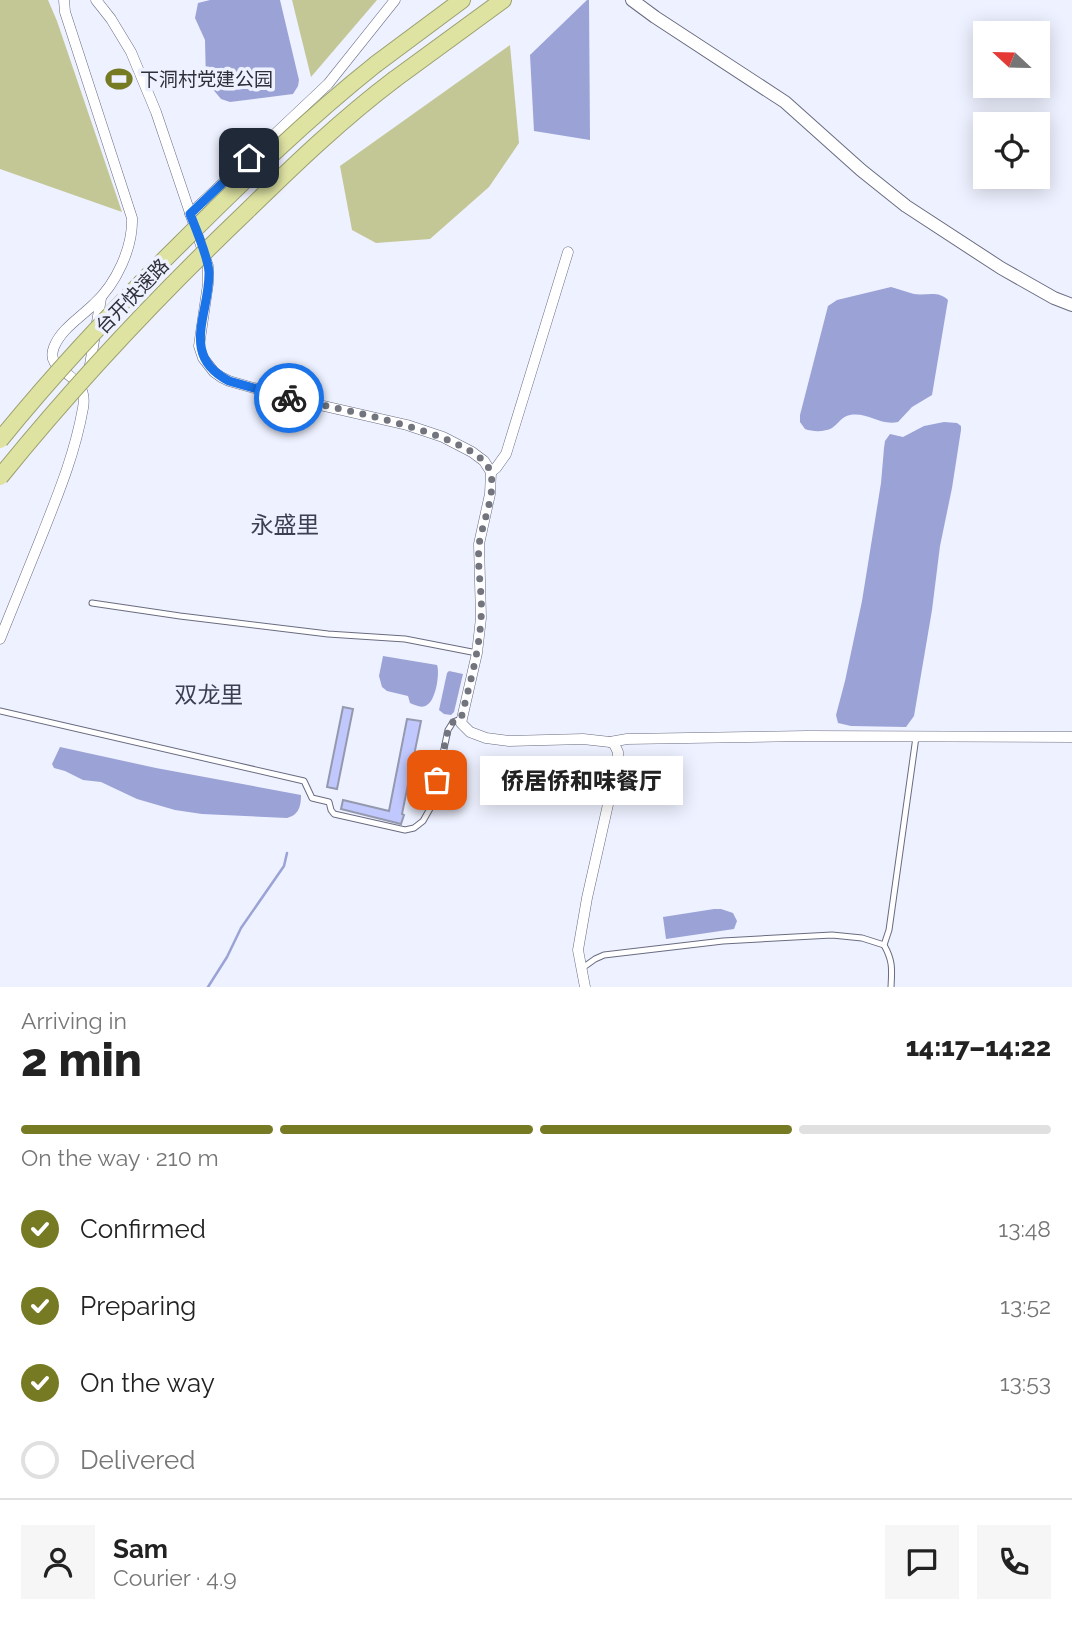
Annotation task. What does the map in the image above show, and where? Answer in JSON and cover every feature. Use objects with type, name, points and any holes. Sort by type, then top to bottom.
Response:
[{"type":"highway","name":"台开快速路","points":[[0,440],[89,337],[255,170],[376,64],[462,0]]},
{"type":"highway","name":"台开快速路","points":[[0,477],[73,389],[173,283],[318,144],[365,102],[503,0]]},
{"type":"street","points":[[64,0],[65,12],[132,218],[127,251],[117,274],[101,298],[63,333],[51,358],[78,382],[84,403]]},
{"type":"street","points":[[96,0],[131,52],[156,112],[209,271],[199,346],[203,358],[214,372],[229,381],[289,398],[407,425],[443,437],[472,452],[484,461],[491,472],[490,494],[480,544],[481,618],[477,653],[461,719],[466,730],[486,738],[509,741],[583,739],[610,742],[627,739],[807,736],[1072,737]]},
{"type":"street","points":[[190,214],[328,84],[395,0]]},
{"type":"street","points":[[632,0],[785,102],[906,206],[1001,268],[1072,305]]},
{"type":"street","points":[[491,472],[506,454],[568,252]]},
{"type":"street","points":[[0,639],[68,468],[78,436],[101,298]]},
{"type":"street","points":[[585,987],[578,950],[618,760],[618,752],[610,742]]},
{"type":"lane","points":[[92,603],[328,634],[405,639],[477,653]]},
{"type":"lane","points":[[0,711],[304,781],[312,797],[329,802],[334,814],[405,830],[419,825],[428,813],[448,730],[453,722],[461,719]]},
{"type":"lane","points":[[884,945],[889,930],[916,737]]},
{"type":"lane","points":[[581,969],[604,955],[723,941],[832,934],[862,938],[884,945],[893,967],[891,987]]},
{"type":"green space","points":[[0,0],[48,0],[122,212],[0,169]]},
{"type":"green space","points":[[292,0],[377,0],[311,77]]},
{"type":"green space","points":[[510,45],[519,143],[489,187],[430,239],[376,243],[352,230],[340,166]]},
{"type":"water","points":[[210,0],[280,0],[299,80],[293,94],[230,102],[221,99],[206,81],[205,40],[195,18],[198,3]]},
{"type":"water","points":[[587,0],[590,140],[534,131],[530,55]]},
{"type":"water","points":[[891,287],[914,294],[940,295],[948,300],[932,395],[912,407],[898,422],[850,415],[829,429],[805,429],[800,422],[800,415],[828,306],[837,300]]},
{"type":"water","points":[[944,422],[957,423],[961,430],[914,716],[906,727],[851,726],[838,723],[836,715],[862,601],[885,441],[890,434],[903,437],[924,426]]},
{"type":"water","points":[[383,656],[437,665],[436,686],[430,702],[425,706],[416,706],[410,703],[408,696],[387,691],[382,687],[379,676]]},
{"type":"water","points":[[449,671],[463,674],[451,715],[439,710]]},
{"type":"water","points":[[60,747],[301,795],[300,806],[294,815],[287,818],[175,810],[137,799],[101,782],[83,780],[54,768],[52,764]]},
{"type":"water","points":[[714,909],[733,913],[737,921],[734,929],[666,939],[663,917]]},
{"type":"building","points":[[343,707],[353,709],[337,789],[327,787]]},
{"type":"building","points":[[407,719],[421,721],[401,824],[341,809],[343,800],[389,811]]},
{"type":"waterway","points":[[208,987],[241,928],[284,866],[287,853]]},
{"type":"way so far","points":[[289,398],[407,425],[443,437],[472,452],[484,461],[491,472],[490,494],[480,544],[481,618],[477,653],[461,719],[455,720],[448,730],[437,780]]},
{"type":"place","name":"下洞村党建公园","points":[[119,79]]},
{"type":"place","name":"侨居侨和味餐厅","points":[[437,780]]},
{"type":"district","name":"永盛里","points":[[285,525]]},
{"type":"district","name":"双龙里","points":[[209,695]]},
{"type":"route","points":[[249,158],[190,214],[209,271],[199,346],[203,358],[221,377],[289,398]]}]
